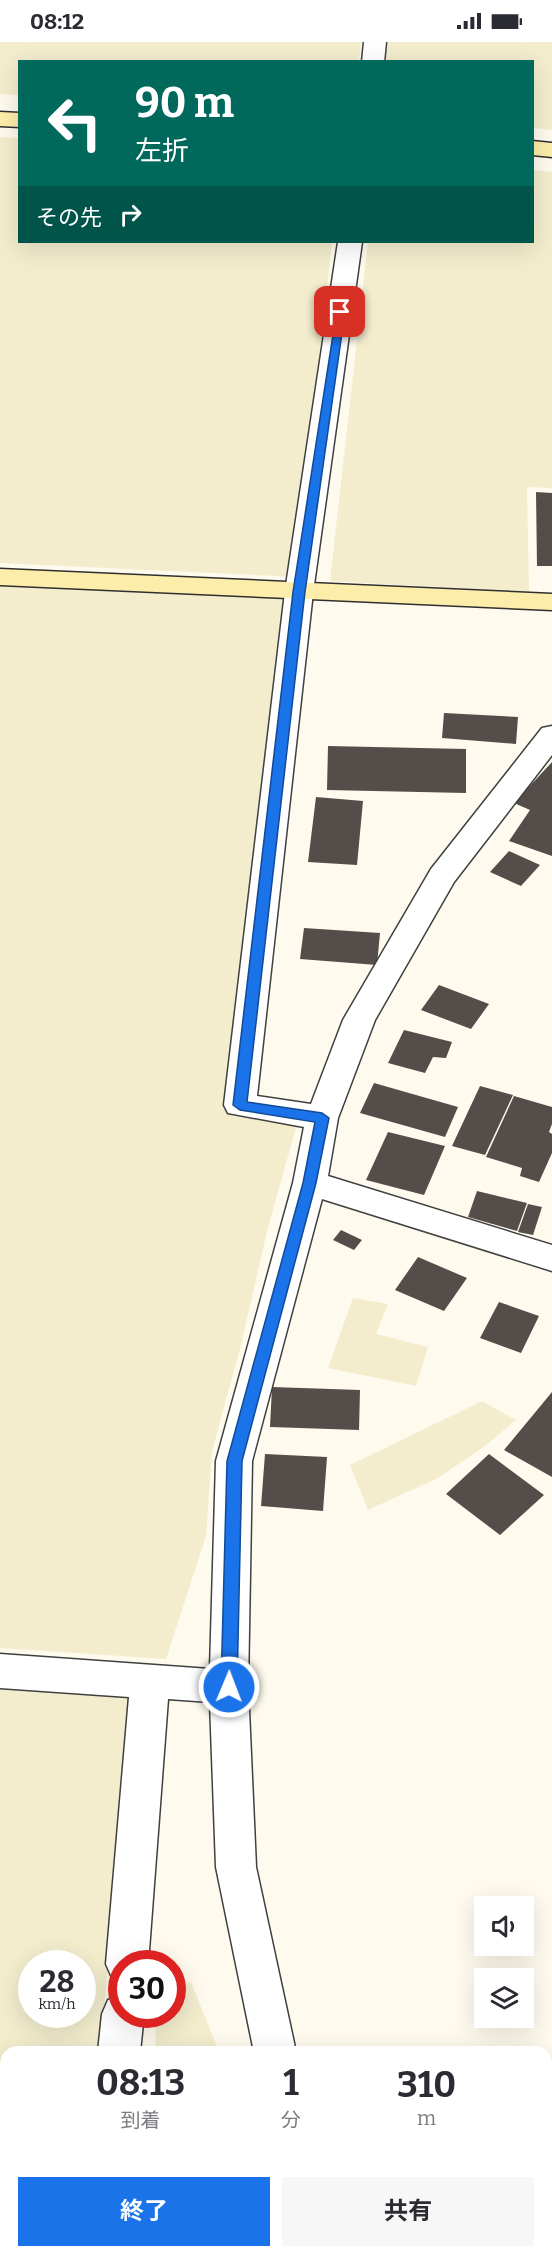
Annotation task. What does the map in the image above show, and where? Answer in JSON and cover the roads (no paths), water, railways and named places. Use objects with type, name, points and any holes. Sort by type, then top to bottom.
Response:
[{"type":"street","points":[[373,60],[375,42]]},
{"type":"street","points":[[0,119],[18,120]]},
{"type":"street","points":[[534,148],[552,150]]},
{"type":"street","points":[[322,1118],[240,1105],[299,592],[350,243]]},
{"type":"street","points":[[0,577],[552,602]]},
{"type":"street","points":[[274,2046],[236,1867],[229,1687],[234,1461],[310,1183],[322,1118],[359,1020],[442,876],[552,735]]},
{"type":"street","points":[[310,1183],[552,1257]]},
{"type":"street","points":[[0,1671],[229,1687]]},
{"type":"street","points":[[128,1950],[150,1682]]},
{"type":"street","points":[[120,2046],[122,2028]]}]
